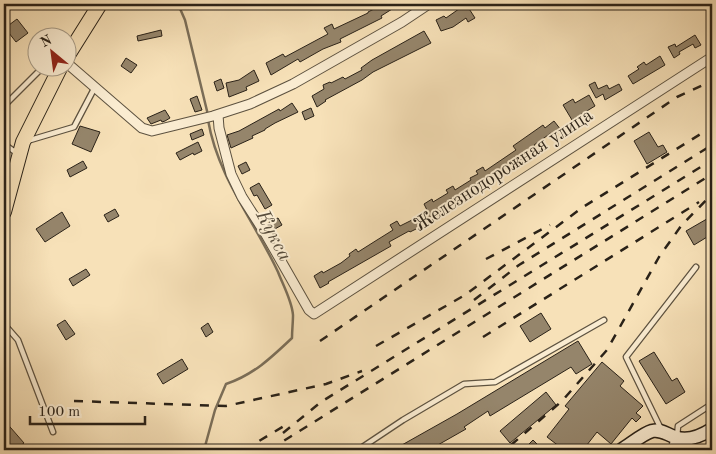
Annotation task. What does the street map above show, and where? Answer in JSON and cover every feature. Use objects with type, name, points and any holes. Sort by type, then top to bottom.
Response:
[{"type":"main road","points":[[78,39],[100,4]]},
{"type":"main road","points":[[4,212],[21,148],[55,78]]},
{"type":"street","points":[[78,73],[142,128],[152,131],[212,117],[250,104],[293,84],[402,22],[429,4]]},
{"type":"street","name":"Железнодорожная улица","points":[[212,117],[219,128],[230,174],[309,310],[314,314],[712,56]]},
{"type":"street","points":[[621,450],[650,432],[661,431],[674,444],[701,436],[712,429]]},
{"type":"lane","points":[[4,106],[32,78]]},
{"type":"lane","points":[[4,144],[21,148],[74,127],[95,87]]},
{"type":"lane","points":[[661,431],[626,357],[696,267]]},
{"type":"lane","points":[[358,450],[403,420],[464,384],[495,382],[604,320]]},
{"type":"lane","points":[[4,324],[18,340],[53,432]]},
{"type":"lane","points":[[674,444],[678,426],[712,404]]},
{"type":"building","points":[[384,4],[400,4],[381,16],[382,18],[340,39],[341,42],[323,49],[300,62],[298,59],[271,75],[266,63],[283,54],[285,57],[328,34],[324,28],[332,24],[334,29]]},
{"type":"building","points":[[466,4],[475,18],[468,22],[466,18],[453,27],[441,31],[436,20],[444,16],[446,18]]},
{"type":"building","points":[[17,19],[28,33],[16,42],[5,28]]},
{"type":"building","points":[[161,30],[162,36],[138,41],[137,36]]},
{"type":"building","points":[[424,31],[431,43],[373,72],[325,100],[317,107],[312,96],[324,89],[323,85],[343,77],[345,79],[362,70],[361,68],[372,60]]},
{"type":"building","points":[[695,35],[701,45],[695,48],[693,44],[679,52],[680,54],[674,58],[668,47],[675,44],[676,47]]},
{"type":"building","points":[[660,56],[665,65],[633,84],[628,76],[639,69],[637,67],[644,62],[646,65]]},
{"type":"building","points":[[126,58],[137,65],[131,73],[121,66]]},
{"type":"building","points":[[254,70],[259,81],[246,87],[247,90],[229,97],[226,83],[239,80]]},
{"type":"building","points":[[221,79],[224,88],[217,91],[214,82]]},
{"type":"building","points":[[595,82],[598,89],[607,85],[609,89],[619,84],[622,90],[605,100],[603,94],[596,98],[589,85]]},
{"type":"building","points":[[589,95],[595,106],[572,120],[563,105],[573,99],[575,103]]},
{"type":"building","points":[[197,96],[202,110],[195,112],[190,99]]},
{"type":"building","points":[[292,103],[298,112],[252,136],[253,138],[231,148],[227,135],[239,131],[279,109],[280,111]]},
{"type":"building","points":[[311,108],[314,116],[305,120],[302,112]]},
{"type":"building","points":[[165,110],[170,118],[151,124],[147,118]]},
{"type":"building","points":[[554,121],[561,130],[554,136],[551,133],[534,145],[536,148],[531,151],[532,153],[470,190],[471,192],[463,197],[461,194],[448,200],[452,206],[426,219],[428,223],[389,242],[391,246],[320,288],[314,276],[341,263],[356,249],[358,252],[393,230],[390,225],[397,221],[400,226],[428,212],[424,204],[432,199],[433,202],[448,193],[446,190],[453,186],[455,190],[471,180],[470,178],[478,174],[476,171],[483,167],[485,171],[516,150],[513,146],[543,125],[545,128]]},
{"type":"building","points":[[80,126],[100,132],[91,152],[72,144]]},
{"type":"building","points":[[202,129],[204,135],[192,140],[190,134]]},
{"type":"building","points":[[649,132],[658,147],[663,145],[667,152],[647,164],[634,141]]},
{"type":"building","points":[[198,142],[202,151],[194,155],[193,153],[180,160],[176,153]]},
{"type":"building","points":[[83,161],[87,168],[70,177],[67,170]]},
{"type":"building","points":[[246,162],[250,170],[242,174],[238,166]]},
{"type":"building","points":[[259,183],[272,205],[265,209],[257,195],[254,196],[250,188]]},
{"type":"building","points":[[115,209],[119,216],[108,222],[104,215]]},
{"type":"building","points":[[62,212],[70,226],[45,242],[36,229]]},
{"type":"building","points":[[712,216],[712,234],[694,245],[686,231]]},
{"type":"building","points":[[278,218],[282,225],[273,230],[269,222]]},
{"type":"building","points":[[86,269],[90,275],[73,286],[69,279]]},
{"type":"building","points":[[541,313],[551,329],[530,342],[520,326]]},
{"type":"building","points":[[65,320],[75,334],[66,340],[57,325]]},
{"type":"building","points":[[208,323],[213,332],[206,337],[201,328]]},
{"type":"building","points":[[578,341],[592,364],[576,374],[571,367],[490,416],[488,411],[464,427],[466,429],[429,450],[393,450],[457,414]]},
{"type":"building","points":[[654,352],[672,381],[677,378],[685,392],[666,404],[639,361]]},
{"type":"building","points":[[182,359],[188,369],[163,384],[157,374]]},
{"type":"building","points":[[602,362],[624,381],[620,386],[643,406],[636,413],[641,417],[636,422],[632,418],[611,444],[597,432],[583,450],[564,450],[547,437],[569,409],[565,406]]},
{"type":"building","points":[[546,392],[556,405],[510,443],[500,431]]},
{"type":"building","points":[[4,420],[24,443],[15,450],[10,450],[4,443]]},
{"type":"building","points":[[533,440],[543,450],[523,450]]},
{"type":"waterway","name":"Кукса","points":[[178,4],[185,20],[208,115]]},
{"type":"waterway","name":"Кукса","points":[[204,450],[215,410],[226,384],[253,371],[292,338],[293,315],[289,299],[269,253],[228,180],[213,141],[208,120]]},
{"type":"railway","points":[[320,341],[677,97],[712,81]]},
{"type":"railway","points":[[376,346],[465,295],[583,207],[712,127]]},
{"type":"railway","points":[[474,300],[519,265],[712,145]]},
{"type":"railway","points":[[283,433],[321,402],[712,160]]},
{"type":"railway","points":[[269,450],[712,174]]},
{"type":"railway","points":[[511,445],[562,401],[607,350],[659,257],[681,226],[712,194]]},
{"type":"railway","points":[[483,337],[699,202]]},
{"type":"railway","points":[[486,259],[550,225]]},
{"type":"railway","points":[[74,401],[226,406],[326,384],[362,371]]},
{"type":"railway","points":[[244,450],[289,423]]}]
